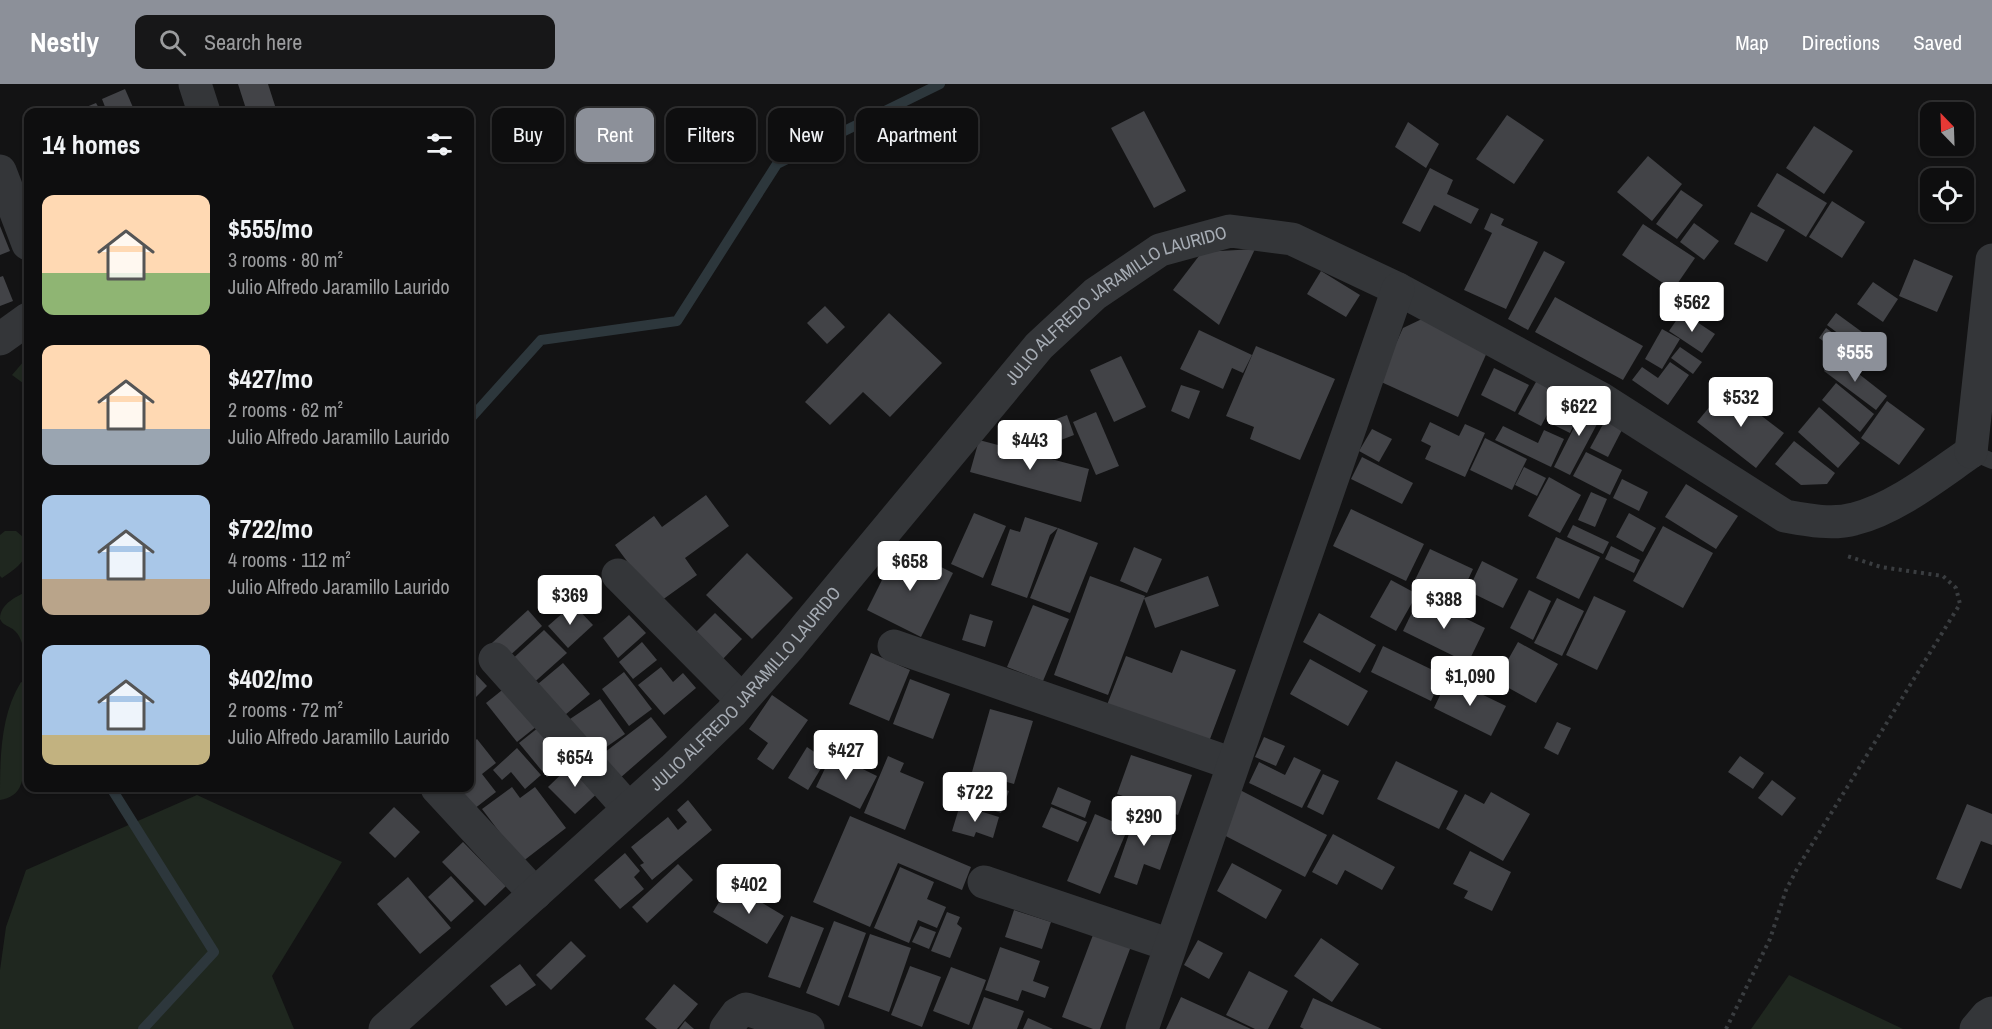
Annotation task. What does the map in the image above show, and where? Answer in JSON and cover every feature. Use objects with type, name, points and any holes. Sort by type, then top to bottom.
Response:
[{"type":"street","points":[[195,84],[203,108]]},
{"type":"street","points":[[0,171],[24,234]]},
{"type":"street","name":"JULIO ALFREDO JARAMILLO LAURIDO","points":[[385,1029],[628,808],[673,770],[742,700],[790,646],[1039,346],[1095,294],[1160,250],[1230,231],[1292,239],[1398,289],[1600,398],[1785,516],[1814,522],[1854,520],[1899,501],[1985,449]]},
{"type":"street","points":[[1985,449],[1992,260]]},
{"type":"street","points":[[1142,1029],[1398,289]]},
{"type":"street","points":[[618,574],[742,700]]},
{"type":"street","points":[[894,646],[1233,764]]},
{"type":"street","points":[[495,659],[628,808]]},
{"type":"street","points":[[441,792],[535,894]]},
{"type":"street","points":[[984,882],[1170,945]]},
{"type":"street","points":[[726,1029],[736,1014],[746,1009],[808,1029]]},
{"type":"street","points":[[1976,1029],[1992,1013]]},
{"type":"path","points":[[1726,1029],[1770,939],[1786,890],[1794,874],[1960,604],[1956,588],[1943,576],[1881,567],[1851,558],[1828,544],[1814,522]]},
{"type":"shaded area","points":[[24,361],[24,384],[12,375]]},
{"type":"shaded area","points":[[5,531],[16,531],[24,541],[24,559],[2,578],[0,576],[0,535]]},
{"type":"shaded area","points":[[24,593],[24,650],[17,633],[0,619],[6,604]]},
{"type":"shaded area","points":[[21,682],[24,683],[24,770],[16,792],[0,800],[1,754],[5,723]]},
{"type":"shaded area","points":[[197,795],[342,862],[272,976],[294,1029],[0,1029],[0,970],[6,927],[26,870]]},
{"type":"shaded area","points":[[1789,975],[1903,1029],[1751,1029]]},
{"type":"building","points":[[238,84],[268,84],[276,108],[246,108]]},
{"type":"building","points":[[125,89],[133,108],[105,108],[102,99]]},
{"type":"building","points":[[96,103],[99,108],[84,108]]},
{"type":"building","points":[[1144,111],[1186,191],[1154,208],[1111,128]]},
{"type":"building","points":[[1507,115],[1544,140],[1514,184],[1476,159]]},
{"type":"building","points":[[1408,122],[1439,144],[1426,168],[1395,147]]},
{"type":"building","points":[[1814,126],[1853,151],[1824,194],[1786,168]]},
{"type":"building","points":[[1648,156],[1682,184],[1652,221],[1617,192]]},
{"type":"building","points":[[1430,168],[1453,180],[1447,194],[1479,209],[1471,224],[1434,205],[1420,232],[1402,223]]},
{"type":"building","points":[[1777,173],[1827,203],[1806,237],[1757,206]]},
{"type":"building","points":[[1681,190],[1703,205],[1677,239],[1656,224]]},
{"type":"building","points":[[1832,201],[1865,222],[1842,258],[1809,237]]},
{"type":"building","points":[[1751,212],[1785,230],[1767,262],[1734,244]]},
{"type":"building","points":[[1491,213],[1504,219],[1501,225],[1538,242],[1506,309],[1464,290],[1492,233],[1484,229]]},
{"type":"building","points":[[1694,223],[1719,241],[1704,260],[1680,242]]},
{"type":"building","points":[[1643,224],[1695,258],[1673,290],[1622,255]]},
{"type":"building","points":[[0,226],[10,251],[0,255]]},
{"type":"building","points":[[1255,249],[1219,325],[1173,290],[1202,252]]},
{"type":"building","points":[[1544,251],[1565,262],[1528,330],[1508,319]]},
{"type":"building","points":[[1914,259],[1953,276],[1937,312],[1899,296]]},
{"type":"building","points":[[1321,271],[1360,295],[1346,317],[1307,294]]},
{"type":"building","points":[[3,276],[13,301],[0,306],[0,277]]},
{"type":"building","points":[[1873,282],[1898,299],[1883,322],[1857,304]]},
{"type":"building","points":[[1555,297],[1643,346],[1623,380],[1535,332]]},
{"type":"building","points":[[825,306],[845,327],[827,344],[807,323]]},
{"type":"building","points":[[1682,312],[1715,334],[1702,353],[1669,331]]},
{"type":"building","points":[[889,313],[942,363],[890,417],[863,392],[830,425],[805,402]]},
{"type":"building","points":[[1836,313],[1877,343],[1868,356],[1827,325]]},
{"type":"building","points":[[1424,318],[1489,348],[1458,417],[1379,381],[1403,328]]},
{"type":"building","points":[[1826,328],[1866,357],[1859,367],[1819,338]]},
{"type":"building","points":[[1662,329],[1680,339],[1662,369],[1645,359]]},
{"type":"building","points":[[1199,330],[1252,355],[1243,373],[1232,368],[1223,389],[1180,369]]},
{"type":"building","points":[[1256,346],[1335,379],[1300,460],[1250,439],[1254,427],[1226,416]]},
{"type":"building","points":[[1680,347],[1702,362],[1693,374],[1671,358]]},
{"type":"building","points":[[1121,356],[1146,407],[1114,422],[1090,370]]},
{"type":"building","points":[[1836,356],[1887,396],[1876,410],[1824,371]]},
{"type":"building","points":[[1670,362],[1689,375],[1668,405],[1632,380],[1642,367],[1658,378]]},
{"type":"building","points":[[1494,368],[1529,385],[1515,412],[1481,395]]},
{"type":"building","points":[[1541,373],[1563,385],[1541,426],[1518,414]]},
{"type":"building","points":[[1836,383],[1874,414],[1860,432],[1822,400]]},
{"type":"building","points":[[1181,385],[1200,391],[1189,419],[1171,411]]},
{"type":"building","points":[[1567,387],[1587,395],[1570,433],[1550,423]]},
{"type":"building","points":[[1725,388],[1784,433],[1756,468],[1697,422]]},
{"type":"building","points":[[1588,400],[1605,409],[1570,475],[1554,467]]},
{"type":"building","points":[[1887,401],[1925,429],[1899,465],[1861,438]]},
{"type":"building","points":[[1819,407],[1860,443],[1838,468],[1798,432]]},
{"type":"building","points":[[1096,412],[1119,466],[1096,475],[1073,422]]},
{"type":"building","points":[[1067,415],[1074,435],[1040,448],[1033,428]]},
{"type":"building","points":[[1607,417],[1624,426],[1608,457],[1590,448]]},
{"type":"building","points":[[1430,422],[1459,436],[1465,424],[1485,433],[1465,477],[1425,459],[1431,446],[1421,441]]},
{"type":"building","points":[[1503,426],[1538,443],[1544,430],[1564,439],[1551,467],[1495,440]]},
{"type":"building","points":[[1372,429],[1392,439],[1379,462],[1359,451]]},
{"type":"building","points":[[1485,438],[1527,459],[1512,490],[1470,470]]},
{"type":"building","points":[[979,440],[1089,469],[1081,502],[970,472]]},
{"type":"building","points":[[1794,441],[1835,473],[1827,484],[1801,485],[1775,464]]},
{"type":"building","points":[[1586,452],[1622,470],[1610,495],[1573,476]]},
{"type":"building","points":[[1362,457],[1413,483],[1402,504],[1351,479]]},
{"type":"building","points":[[1524,467],[1546,478],[1537,496],[1515,485]]},
{"type":"building","points":[[1549,477],[1581,495],[1560,533],[1528,516]]},
{"type":"building","points":[[1622,479],[1648,492],[1639,511],[1613,498]]},
{"type":"building","points":[[1686,484],[1738,516],[1716,549],[1665,517]]},
{"type":"building","points":[[1591,492],[1607,499],[1595,527],[1578,520]]},
{"type":"building","points":[[706,495],[729,526],[685,558],[697,575],[658,603],[615,545],[654,516],[662,527]]},
{"type":"building","points":[[1351,509],[1424,544],[1406,581],[1333,546]]},
{"type":"building","points":[[974,513],[1006,526],[983,578],[951,564]]},
{"type":"building","points":[[1629,513],[1656,528],[1643,552],[1616,537]]},
{"type":"building","points":[[1025,517],[1058,528],[1050,535],[1027,598],[991,585],[1010,529],[1020,532]]},
{"type":"building","points":[[1573,525],[1609,542],[1603,554],[1567,537]]},
{"type":"building","points":[[1663,526],[1713,553],[1683,608],[1633,581]]},
{"type":"building","points":[[1058,528],[1098,543],[1070,613],[1030,598]]},
{"type":"building","points":[[1556,537],[1600,557],[1579,599],[1536,578]]},
{"type":"building","points":[[899,546],[953,573],[921,637],[867,610]]},
{"type":"building","points":[[1611,546],[1640,560],[1634,573],[1605,559]]},
{"type":"building","points":[[1134,547],[1162,559],[1147,593],[1120,581]]},
{"type":"building","points":[[1430,549],[1473,569],[1458,601],[1415,580]]},
{"type":"building","points":[[747,553],[793,598],[752,639],[706,595]]},
{"type":"building","points":[[1482,561],[1518,579],[1503,608],[1468,591]]},
{"type":"building","points":[[1090,576],[1145,596],[1108,695],[1054,675]]},
{"type":"building","points":[[1208,576],[1219,606],[1155,628],[1144,598]]},
{"type":"building","points":[[1391,580],[1417,594],[1396,631],[1370,617]]},
{"type":"building","points":[[1529,590],[1551,601],[1533,640],[1510,628]]},
{"type":"building","points":[[1420,596],[1485,628],[1468,663],[1403,631]]},
{"type":"building","points":[[1594,596],[1626,611],[1597,670],[1566,655]]},
{"type":"building","points":[[1557,598],[1584,611],[1562,656],[1534,643]]},
{"type":"building","points":[[573,604],[593,625],[568,648],[548,626]]},
{"type":"building","points":[[1033,605],[1069,619],[1043,681],[1007,667]]},
{"type":"building","points":[[528,610],[542,626],[506,659],[492,643]]},
{"type":"building","points":[[715,613],[742,639],[721,661],[694,634]]},
{"type":"building","points":[[1319,613],[1376,645],[1360,673],[1303,642]]},
{"type":"building","points":[[970,614],[993,621],[985,647],[962,640]]},
{"type":"building","points":[[629,615],[646,633],[618,658],[603,638]]},
{"type":"building","points":[[544,630],[567,653],[529,687],[507,664]]},
{"type":"building","points":[[642,642],[657,660],[633,679],[619,662]]},
{"type":"building","points":[[1518,642],[1558,664],[1536,703],[1496,681]]},
{"type":"building","points":[[1383,646],[1443,675],[1431,701],[1371,672]]},
{"type":"building","points":[[1181,650],[1236,670],[1207,747],[1105,710],[1126,656],[1172,673]]},
{"type":"building","points":[[871,653],[910,670],[889,721],[849,704]]},
{"type":"building","points":[[1310,659],[1368,691],[1348,726],[1290,694]]},
{"type":"building","points":[[563,663],[590,694],[559,720],[532,689]]},
{"type":"building","points":[[661,667],[673,682],[683,673],[696,688],[664,715],[638,685]]},
{"type":"building","points":[[474,672],[487,686],[474,699]]},
{"type":"building","points":[[624,672],[652,709],[629,726],[602,689]]},
{"type":"building","points":[[1448,678],[1506,706],[1491,736],[1434,708]]},
{"type":"building","points":[[910,679],[950,694],[933,739],[893,724]]},
{"type":"building","points":[[511,683],[542,722],[517,742],[486,703]]},
{"type":"building","points":[[772,695],[808,720],[773,770],[757,759],[768,743],[749,729]]},
{"type":"building","points":[[600,699],[625,734],[589,759],[564,723]]},
{"type":"building","points":[[990,709],[1033,721],[1014,784],[972,772]]},
{"type":"building","points":[[651,717],[667,737],[612,785],[592,762]]},
{"type":"building","points":[[1557,722],[1571,728],[1558,755],[1544,748]]},
{"type":"building","points":[[544,723],[572,754],[547,777],[519,743]]},
{"type":"building","points":[[1264,737],[1285,746],[1276,766],[1255,757]]},
{"type":"building","points":[[477,739],[496,763],[482,774],[496,792],[474,809],[460,792],[474,792],[474,742]]},
{"type":"building","points":[[807,747],[826,760],[808,790],[788,778]]},
{"type":"building","points":[[517,748],[541,775],[525,789],[511,772],[502,780],[493,770]]},
{"type":"building","points":[[832,754],[877,776],[860,809],[816,787]]},
{"type":"building","points":[[1131,755],[1192,775],[1178,815],[1117,794]]},
{"type":"building","points":[[888,756],[904,763],[900,772],[924,782],[905,830],[864,813]]},
{"type":"building","points":[[1740,756],[1764,773],[1753,789],[1728,772]]},
{"type":"building","points":[[1294,757],[1321,770],[1302,808],[1249,783],[1259,762],[1285,775]]},
{"type":"building","points":[[575,761],[602,789],[575,814],[548,787]]},
{"type":"building","points":[[1396,761],[1458,791],[1439,829],[1377,799]]},
{"type":"building","points":[[1323,774],[1339,781],[1323,815],[1307,807]]},
{"type":"building","points":[[969,777],[1009,791],[1001,813],[961,799]]},
{"type":"building","points":[[1772,780],[1796,798],[1782,816],[1758,798]]},
{"type":"building","points":[[512,787],[520,798],[535,787],[566,828],[522,862],[482,809]]},
{"type":"building","points":[[1058,787],[1091,801],[1085,818],[1051,804]]},
{"type":"building","points":[[1240,790],[1327,835],[1305,877],[1218,832]]},
{"type":"building","points":[[1491,792],[1530,814],[1503,861],[1446,829],[1465,794],[1484,804]]},
{"type":"building","points":[[688,800],[712,830],[652,880],[640,865],[644,863],[631,847],[668,817],[678,830],[687,822],[677,810]]},
{"type":"building","points":[[1967,804],[1992,814],[1992,845],[1981,841],[1961,889],[1936,879]]},
{"type":"building","points":[[960,805],[999,817],[993,838],[976,832],[974,837],[952,831]]},
{"type":"building","points":[[394,807],[420,832],[395,858],[369,833]]},
{"type":"building","points":[[1051,807],[1087,822],[1078,842],[1042,827]]},
{"type":"building","points":[[1137,811],[1176,825],[1160,870],[1144,864],[1137,885],[1114,877]]},
{"type":"building","points":[[1095,814],[1128,828],[1100,894],[1067,881]]},
{"type":"building","points":[[850,816],[971,867],[962,890],[898,863],[870,927],[813,902]]},
{"type":"building","points":[[1333,834],[1395,867],[1382,890],[1345,870],[1337,885],[1312,872]]},
{"type":"building","points":[[463,842],[506,886],[485,906],[442,862]]},
{"type":"building","points":[[1470,851],[1511,872],[1492,911],[1464,898],[1468,891],[1453,884]]},
{"type":"building","points":[[625,853],[640,871],[634,877],[644,889],[620,909],[594,880]]},
{"type":"building","points":[[1232,863],[1282,890],[1266,919],[1217,891]]},
{"type":"building","points":[[678,864],[693,880],[647,923],[632,907]]},
{"type":"building","points":[[900,867],[934,882],[927,899],[946,907],[937,928],[918,920],[909,943],[874,928]]},
{"type":"building","points":[[451,876],[474,901],[451,922],[428,897]]},
{"type":"building","points":[[408,877],[451,928],[420,954],[377,904]]},
{"type":"building","points":[[727,889],[737,895],[741,890],[784,916],[767,944],[713,912]]},
{"type":"building","points":[[1014,910],[1051,922],[1042,949],[1005,937]]},
{"type":"building","points":[[947,912],[960,917],[957,924],[962,928],[950,958],[931,951]]},
{"type":"building","points":[[791,916],[824,928],[800,988],[768,977]]},
{"type":"building","points":[[834,921],[866,933],[839,1006],[806,993]]},
{"type":"building","points":[[920,926],[936,932],[929,949],[912,942]]},
{"type":"building","points":[[1096,927],[1133,941],[1100,1029],[1093,1029],[1062,1017]]},
{"type":"building","points":[[870,934],[911,948],[889,1012],[848,997]]},
{"type":"building","points":[[1321,938],[1359,964],[1332,1002],[1294,976]]},
{"type":"building","points":[[1198,940],[1223,953],[1209,979],[1184,965]]},
{"type":"building","points":[[571,941],[586,956],[551,990],[536,975]]},
{"type":"building","points":[[1000,947],[1040,961],[1033,981],[1049,987],[1045,998],[1022,990],[1018,1001],[985,990]]},
{"type":"building","points":[[520,964],[536,985],[506,1006],[490,986]]},
{"type":"building","points":[[910,966],[941,977],[922,1027],[891,1015]]},
{"type":"building","points":[[951,967],[986,980],[969,1025],[933,1011]]},
{"type":"building","points":[[1249,971],[1288,991],[1268,1029],[1255,1029],[1226,1015]]},
{"type":"building","points":[[674,984],[698,1004],[677,1029],[657,1029],[645,1019]]},
{"type":"building","points":[[984,997],[1024,1011],[1017,1029],[972,1029]]},
{"type":"building","points":[[1181,997],[1251,1029],[1166,1029]]},
{"type":"building","points":[[1313,998],[1382,1029],[1304,1029],[1300,1027]]},
{"type":"building","points":[[1028,1018],[1053,1029],[1023,1029]]},
{"type":"building","points":[[685,1021],[694,1029],[679,1029]]},
{"type":"waterway","points":[[474,415],[541,340],[677,321],[777,164],[940,84]]},
{"type":"waterway","points":[[114,792],[214,952],[143,1029]]}]
